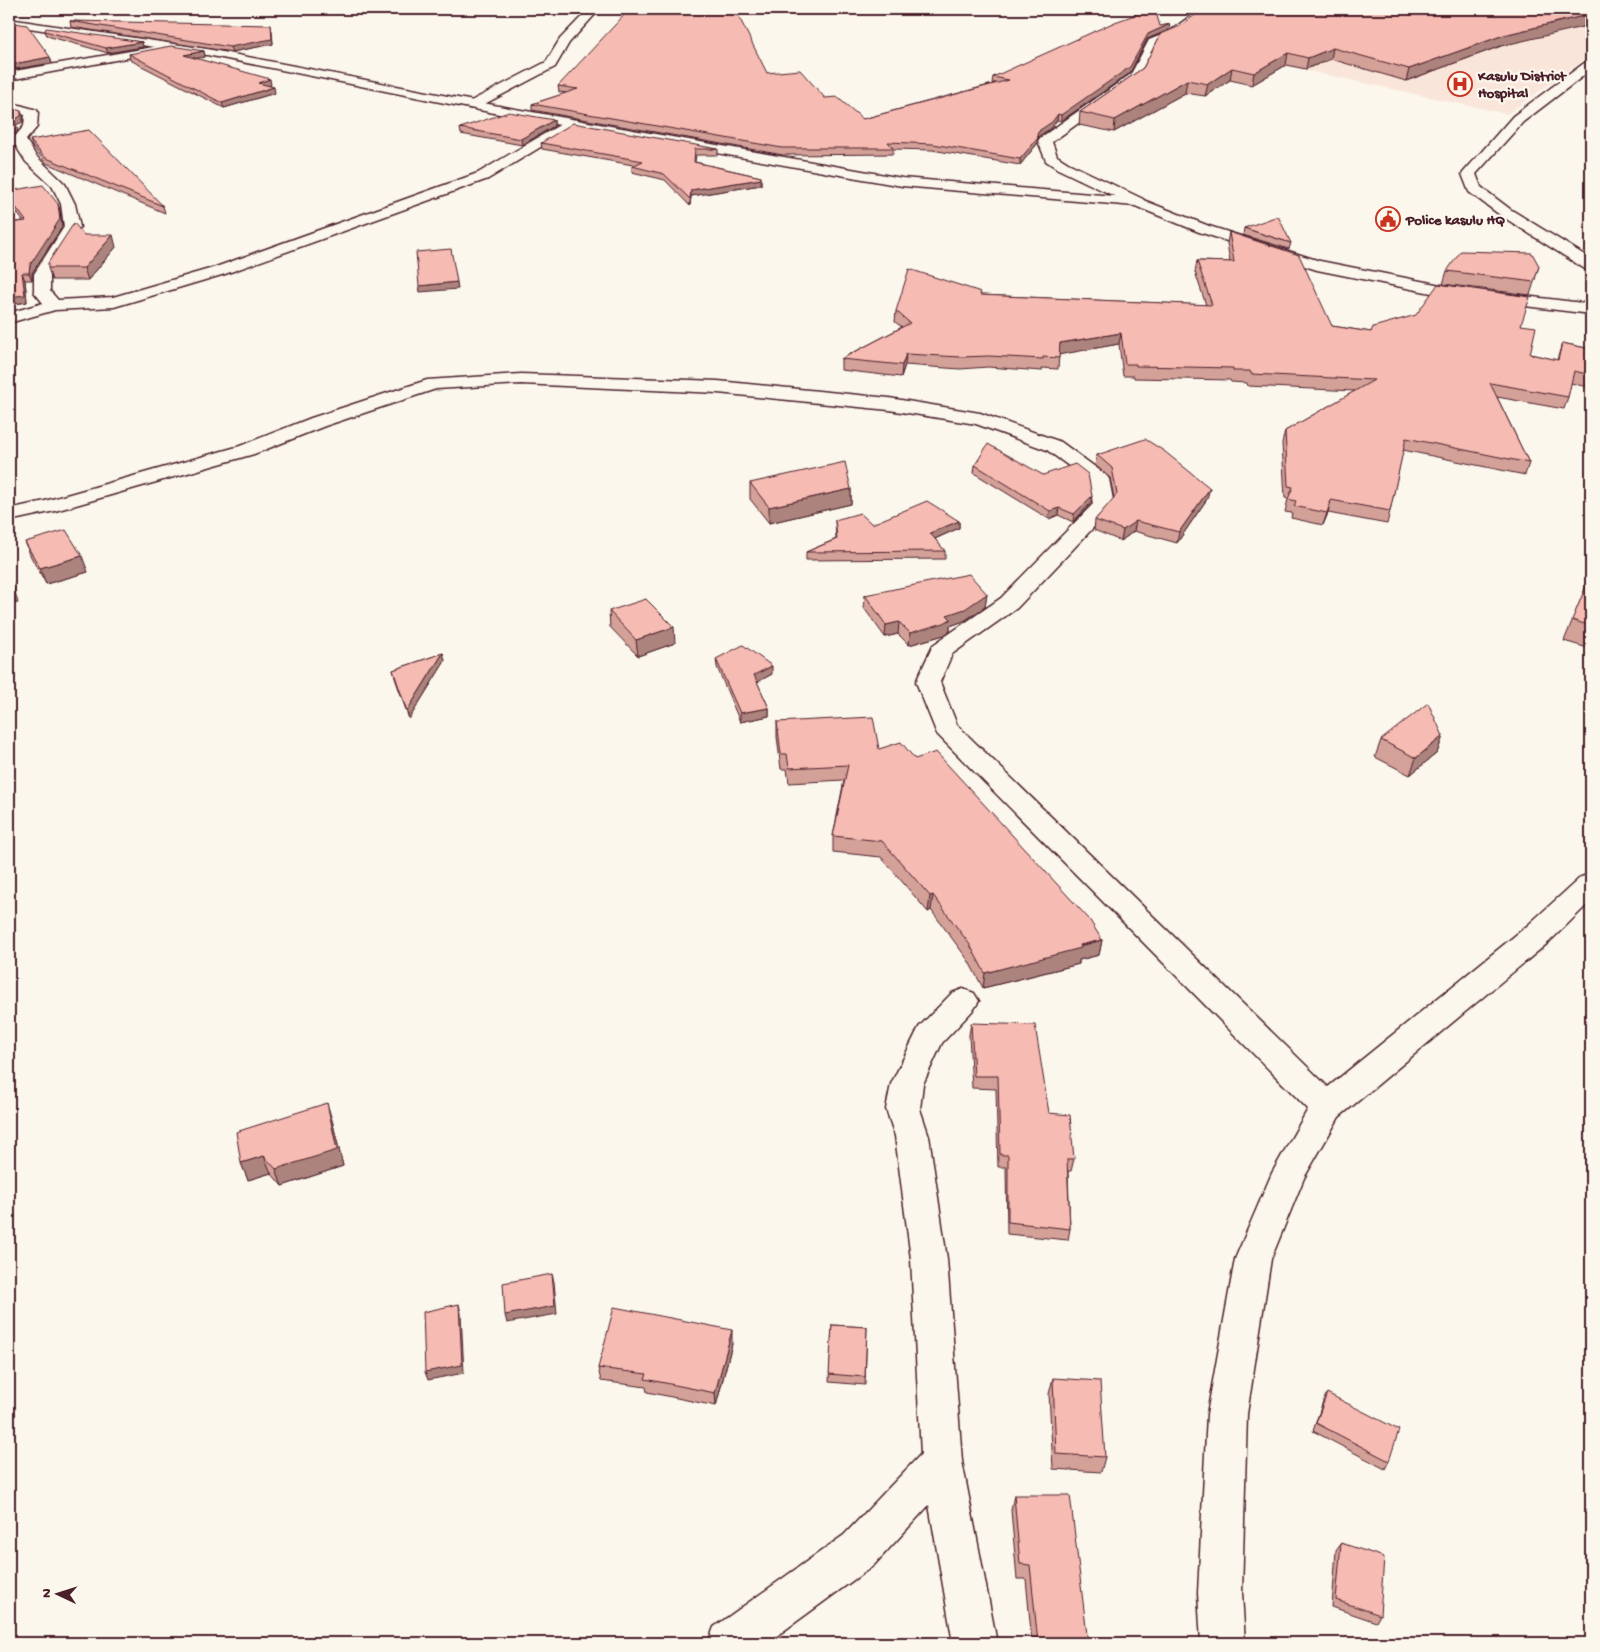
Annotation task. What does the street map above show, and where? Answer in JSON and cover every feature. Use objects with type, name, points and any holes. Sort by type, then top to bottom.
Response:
[{"type":"street","points":[[473,105],[550,64],[564,41],[595,9]]},
{"type":"street","points":[[1207,9],[1173,34],[1153,42],[1136,76],[1045,141],[1051,158],[1063,166],[1138,202],[1204,229],[1317,265],[1456,293],[1591,309]]},
{"type":"street","points":[[9,22],[173,47],[473,105],[902,182],[1138,202]]},
{"type":"street","points":[[9,76],[173,47]]},
{"type":"street","points":[[1591,64],[1518,119],[1470,174],[1474,189],[1505,212],[1591,266]]},
{"type":"street","points":[[9,106],[32,112],[30,127],[19,140],[31,159],[58,184],[68,204],[72,227],[42,274],[42,292],[54,305]]},
{"type":"street","points":[[9,318],[54,305],[114,302],[219,272],[483,176],[573,123]]},
{"type":"street","points":[[9,515],[48,506],[247,450],[318,422],[434,384],[521,379],[718,386],[889,404],[980,418],[1054,446],[1099,479],[1104,505],[1009,602],[941,650],[928,682],[946,728],[1327,1107]]},
{"type":"street","points":[[1223,1643],[1220,1593],[1227,1414],[1253,1259],[1289,1173],[1327,1107],[1538,934],[1591,884]]},
{"type":"street","points":[[963,1001],[930,1036],[907,1084],[903,1109],[912,1136],[929,1259],[942,1461],[975,1643]]},
{"type":"street","points":[[730,1643],[859,1550],[942,1461]]},
{"type":"shaded area","name":"Kasulu District Hospital","points":[[1591,9],[1591,55],[1507,114],[1175,42]]},
{"type":"building","points":[[642,9],[735,9],[767,73],[800,70],[825,98],[837,97],[863,119],[1009,80],[993,77],[1115,22],[1151,9],[1155,9],[1160,26],[1170,24],[1148,34],[1130,67],[1061,115],[1058,114],[1052,122],[1040,130],[1037,134],[1038,138],[1020,159],[933,144],[888,142],[893,148],[782,148],[532,104],[578,89],[558,86],[628,11],[642,11]]},
{"type":"building","points":[[1212,9],[1591,9],[1591,14],[1504,35],[1409,69],[1333,48],[1308,58],[1288,53],[1254,73],[1232,68],[1208,84],[1187,80],[1115,120],[1080,112],[1143,68],[1161,34],[1180,26],[1199,12]]},
{"type":"building","points":[[70,21],[271,25],[272,39],[230,47]]},
{"type":"building","points":[[9,22],[27,25],[50,57],[14,64],[9,63]]},
{"type":"building","points":[[46,28],[142,42],[106,48],[45,31]]},
{"type":"building","points":[[171,46],[204,51],[184,55],[270,79],[258,83],[274,87],[222,103],[129,54]]},
{"type":"building","points":[[9,107],[21,111],[21,116],[9,123]]},
{"type":"building","points":[[509,112],[554,120],[521,139],[460,128]]},
{"type":"building","points":[[9,123],[16,124],[9,134]]},
{"type":"building","points":[[573,123],[718,149],[695,149],[694,162],[761,177],[761,179],[691,190],[690,199],[664,174],[632,166],[643,161],[541,143]]},
{"type":"building","points":[[89,130],[163,206],[44,157],[30,140]]},
{"type":"building","points":[[43,185],[58,204],[60,219],[30,265],[29,273],[22,273],[25,295],[9,297],[9,223],[26,221],[9,198],[9,191]]},
{"type":"building","points":[[1278,216],[1291,243],[1244,228]]},
{"type":"building","points":[[74,223],[84,235],[113,235],[84,268],[48,268],[48,263]]},
{"type":"building","points":[[1229,232],[1299,255],[1332,326],[1371,332],[1373,327],[1416,315],[1438,284],[1530,297],[1521,325],[1536,327],[1530,354],[1558,360],[1562,343],[1591,349],[1591,375],[1574,371],[1568,397],[1490,383],[1529,463],[1406,438],[1390,511],[1331,500],[1327,513],[1294,506],[1296,501],[1288,499],[1293,487],[1288,486],[1285,431],[1374,380],[1251,374],[1250,371],[1233,371],[1233,368],[1136,366],[1136,364],[1125,364],[1121,333],[1060,343],[1059,358],[961,357],[906,354],[902,365],[841,359],[910,323],[896,311],[909,269],[981,292],[980,295],[1212,305],[1197,261],[1234,262]]},
{"type":"building","points":[[451,249],[457,282],[419,286],[416,252]]},
{"type":"building","points":[[1461,251],[1532,253],[1539,266],[1534,282],[1447,271]]},
{"type":"building","points":[[1145,439],[1164,451],[1210,488],[1179,532],[1136,521],[1123,530],[1095,520],[1117,494],[1112,468],[1097,455]]},
{"type":"building","points":[[988,444],[1043,475],[1075,464],[1088,474],[1092,496],[1074,514],[1059,508],[1050,511],[975,465]]},
{"type":"building","points":[[845,462],[851,489],[769,507],[750,483]]},
{"type":"building","points":[[927,501],[959,521],[930,533],[945,551],[806,552],[837,539],[835,520],[860,513],[872,524]]},
{"type":"building","points":[[66,530],[82,556],[40,568],[25,542]]},
{"type":"building","points":[[969,574],[987,594],[965,609],[947,615],[951,619],[944,623],[910,633],[899,622],[886,625],[865,595]]},
{"type":"building","points":[[1591,574],[1591,626],[1572,620]]},
{"type":"building","points":[[9,577],[12,587],[9,588]]},
{"type":"building","points":[[646,599],[674,627],[636,640],[609,611]]},
{"type":"building","points":[[743,645],[772,666],[754,675],[769,708],[740,713],[716,659]]},
{"type":"building","points":[[443,653],[407,711],[393,670]]},
{"type":"building","points":[[1428,703],[1443,736],[1416,758],[1381,740]]},
{"type":"building","points":[[873,717],[879,749],[901,742],[915,759],[936,752],[1089,919],[1102,940],[1080,945],[1081,948],[985,973],[970,945],[933,895],[930,896],[882,841],[833,836],[848,765],[789,768],[787,754],[781,754],[777,722]]},
{"type":"building","points":[[971,1023],[1035,1025],[1049,1113],[1070,1115],[1074,1159],[1067,1159],[1070,1229],[1008,1222],[1008,1155],[1000,1155],[998,1076],[974,1076]]},
{"type":"building","points":[[327,1103],[337,1150],[276,1169],[264,1156],[241,1163],[236,1132]]},
{"type":"building","points":[[552,1274],[555,1306],[505,1315],[503,1283]]},
{"type":"building","points":[[459,1304],[462,1365],[425,1372],[423,1312]]},
{"type":"building","points":[[614,1307],[732,1330],[715,1393],[645,1379],[647,1374],[598,1368]]},
{"type":"building","points":[[832,1325],[867,1327],[865,1377],[829,1374]]},
{"type":"building","points":[[1053,1378],[1100,1381],[1105,1457],[1056,1454]]},
{"type":"building","points":[[1327,1393],[1399,1430],[1389,1461],[1316,1423]]},
{"type":"building","points":[[1014,1495],[1070,1495],[1088,1643],[1038,1643],[1030,1565],[1020,1564]]},
{"type":"building","points":[[1341,1543],[1384,1557],[1380,1615],[1336,1600]]},
{"type":"place","name":"Kasulu District Hospital","points":[[1460,84]]},
{"type":"place","name":"Police kasulu HQ","points":[[1388,219]]}]
